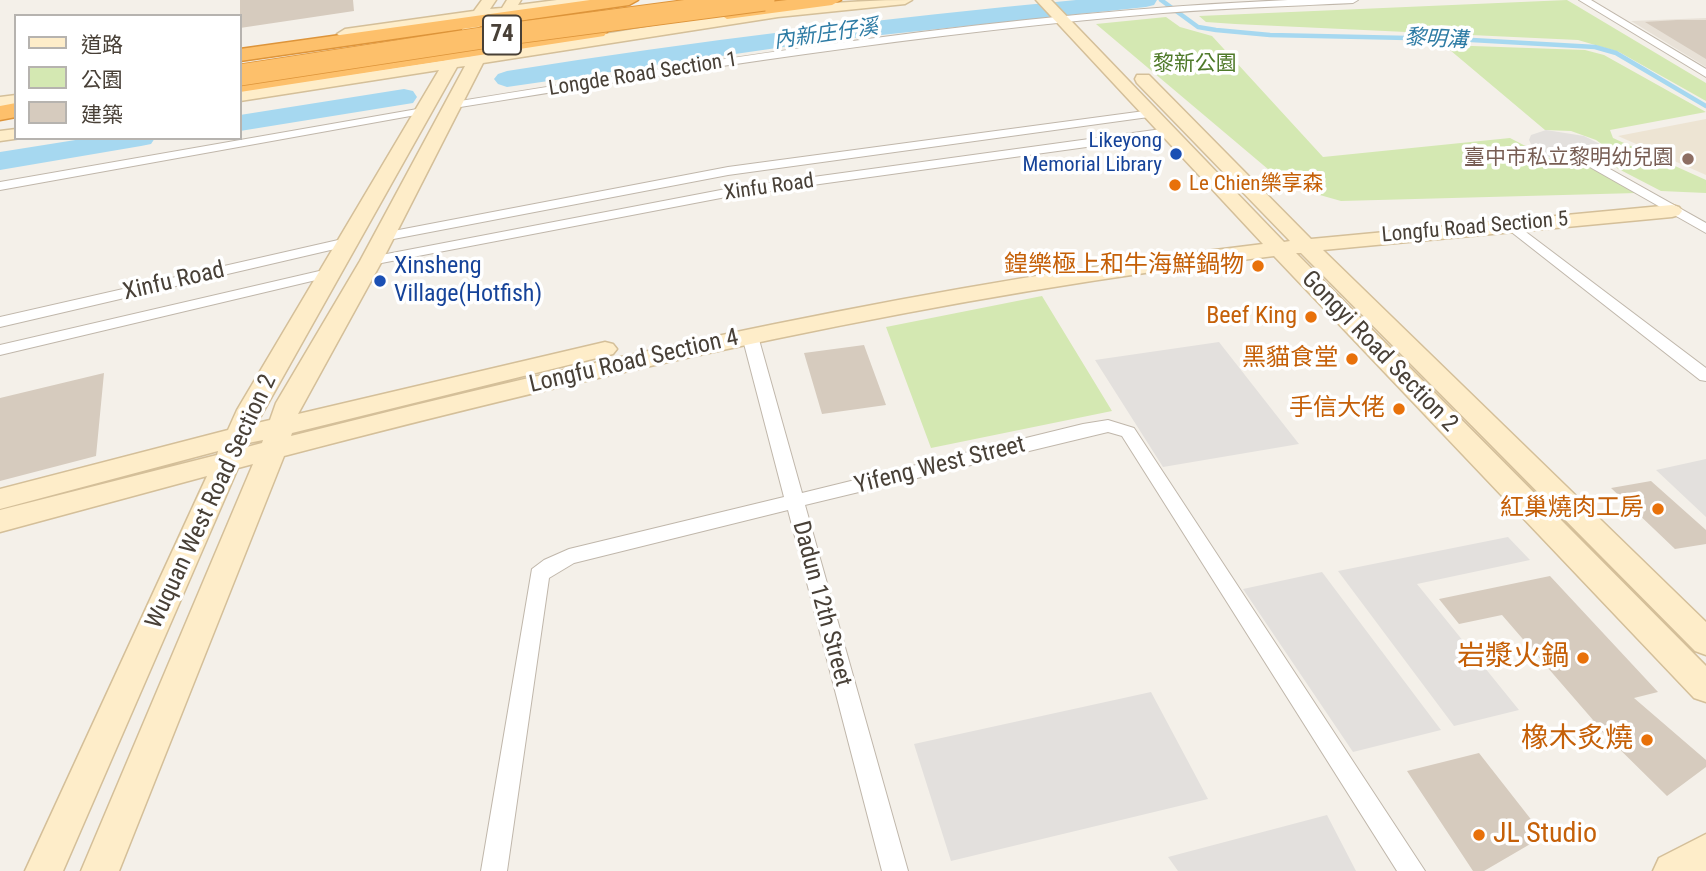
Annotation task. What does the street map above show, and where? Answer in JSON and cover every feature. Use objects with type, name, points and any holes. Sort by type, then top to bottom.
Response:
[{"type":"highway","points":[[242,86],[348,69],[469,42],[502,17],[629,0]]},
{"type":"highway","name":"74","points":[[242,64],[667,0]]},
{"type":"highway","name":"74","points":[[242,77],[508,34],[764,0]]},
{"type":"highway","points":[[242,55],[343,41],[469,42],[632,26],[832,0]]},
{"type":"main road","name":"Wuquan West Road Section 2","points":[[44,871],[232,449],[328,273],[423,111],[469,42],[489,0]]},
{"type":"main road","points":[[502,17],[588,0]]},
{"type":"main road","points":[[502,17],[694,0]]},
{"type":"main road","points":[[502,17],[720,0]]},
{"type":"main road","points":[[242,77],[469,42],[905,0]]},
{"type":"main road","name":"Gongyi Road Section 2","points":[[1064,10],[1169,132],[1706,642]]},
{"type":"main road","name":"Gongyi Road Section 2","points":[[1064,10],[1284,239],[1706,688]]},
{"type":"main road","name":"Wuquan West Road Section 2","points":[[100,871],[289,403],[371,261],[454,105],[469,42],[502,17]]},
{"type":"main road","points":[[242,96],[469,42]]},
{"type":"main road","name":"Longfu Road Section 5","points":[[1284,239],[1665,205]]},
{"type":"main road","name":"Longfu Road Section 5","points":[[1284,239],[1510,224],[1665,205]]},
{"type":"main road","name":"Longfu Road Section 4","points":[[0,499],[917,302],[1284,239]]},
{"type":"main road","name":"Longfu Road Section 4","points":[[0,521],[232,449]]},
{"type":"main road","points":[[1672,871],[1706,852]]},
{"type":"street","name":"Longde Road Section 1","points":[[454,105],[1064,10],[1167,10],[1353,0]]},
{"type":"street","points":[[1584,0],[1706,74]]},
{"type":"street","points":[[242,64],[469,42],[502,17]]},
{"type":"street","points":[[242,50],[469,42]]},
{"type":"street","points":[[0,186],[423,111]]},
{"type":"street","name":"Xinfu Road","points":[[383,237],[728,171],[1152,114]]},
{"type":"street","name":"Xinfu Road","points":[[371,261],[726,193],[1169,132]]},
{"type":"street","points":[[1585,159],[1706,229]]},
{"type":"street","points":[[1510,224],[1706,376]]},
{"type":"street","name":"Longfu Road Section 4","points":[[276,438],[568,357],[909,287],[1148,248],[1284,239]]},
{"type":"street","name":"Xinfu Road","points":[[0,322],[347,242]]},
{"type":"street","name":"Xinfu Road","points":[[0,350],[328,273]]},
{"type":"street","name":"Dadun 12th Street","points":[[750,336],[793,503],[895,871]]},
{"type":"street","name":"Yifeng West Street","points":[[494,871],[539,575],[551,565],[569,557],[1108,426],[1128,432],[1412,871]]},
{"type":"shaded area","points":[[1706,18],[1706,67],[1631,21]]},
{"type":"shaded area","name":"臺中市私立黎明幼兒園","points":[[1706,119],[1706,175],[1618,136]]},
{"type":"shaded area","points":[[1546,130],[1584,136],[1604,146],[1610,156],[1601,164],[1591,165],[1551,158],[1532,146],[1529,140],[1531,135]]},
{"type":"shaded area","points":[[1219,342],[1299,444],[1163,467],[1095,360]]},
{"type":"shaded area","points":[[1706,459],[1706,517],[1656,470]]},
{"type":"shaded area","points":[[1508,537],[1530,560],[1417,584],[1519,710],[1454,726],[1338,571]]},
{"type":"shaded area","points":[[1322,572],[1441,730],[1353,752],[1243,589]]},
{"type":"shaded area","points":[[1151,692],[1208,799],[951,861],[914,744]]},
{"type":"shaded area","points":[[1327,815],[1356,871],[1178,871],[1168,857]]},
{"type":"green space","name":"黎新公園","points":[[1567,0],[1706,83],[1706,101],[1619,52],[1578,40],[1235,24],[1206,22],[1199,16]]},
{"type":"green space","name":"黎新公園","points":[[1166,17],[1180,27],[1212,36],[1323,157],[1510,138],[1566,167],[1593,168],[1637,193],[1341,201],[1288,186],[1096,24]]},
{"type":"green space","points":[[1444,45],[1585,50],[1604,55],[1706,112],[1610,130],[1613,138],[1706,180],[1706,193],[1661,191],[1607,163],[1613,156],[1611,151],[1596,140],[1571,131],[1545,130]]},
{"type":"green space","points":[[1042,296],[1112,411],[931,448],[886,327]]},
{"type":"building","points":[[240,0],[353,0],[354,11],[242,28]]},
{"type":"building","points":[[1677,20],[1706,20],[1706,59],[1645,22]]},
{"type":"building","points":[[864,345],[886,405],[822,414],[804,353]]},
{"type":"building","points":[[104,373],[96,456],[0,481],[0,398]]},
{"type":"building","name":"紅巢燒肉工房","points":[[1651,481],[1706,530],[1706,544],[1675,549],[1611,488]]},
{"type":"building","name":"岩漿火鍋","points":[[1550,576],[1658,692],[1634,698],[1706,760],[1706,767],[1667,796],[1591,721],[1593,720],[1502,615],[1459,624],[1439,599]]},
{"type":"building","points":[[1479,753],[1544,836],[1484,871],[1473,871],[1407,771]]},
{"type":"waterway","name":"內新庄仔溪","points":[[507,79],[666,54],[825,34],[1146,0]]},
{"type":"waterway","name":"黎明溝","points":[[1161,0],[1198,27],[1216,30],[1270,35],[1454,39],[1595,47],[1616,53],[1706,106]]},
{"type":"waterway","name":"內新庄仔溪","points":[[242,123],[404,97]]},
{"type":"waterway","name":"內新庄仔溪","points":[[0,161],[129,140]]},
{"type":"place","name":"Likeyong Memorial Library","points":[[1176,154]]},
{"type":"place","name":"臺中市私立黎明幼兒園","points":[[1688,159]]},
{"type":"place","name":"Le Chien樂享森","points":[[1175,185]]},
{"type":"place","name":"鍠樂極上和牛海鮮鍋物","points":[[1258,266]]},
{"type":"place","name":"Xinsheng Village(Hotfish)","points":[[380,281]]},
{"type":"place","name":"Beef King","points":[[1311,317]]},
{"type":"place","name":"黑貓食堂","points":[[1352,359]]},
{"type":"place","name":"手信大佬","points":[[1399,409]]},
{"type":"place","name":"紅巢燒肉工房","points":[[1658,509]]},
{"type":"place","name":"岩漿火鍋","points":[[1583,658]]},
{"type":"place","name":"橡木炙燒","points":[[1647,740]]},
{"type":"place","name":"JL Studio","points":[[1479,835]]}]
